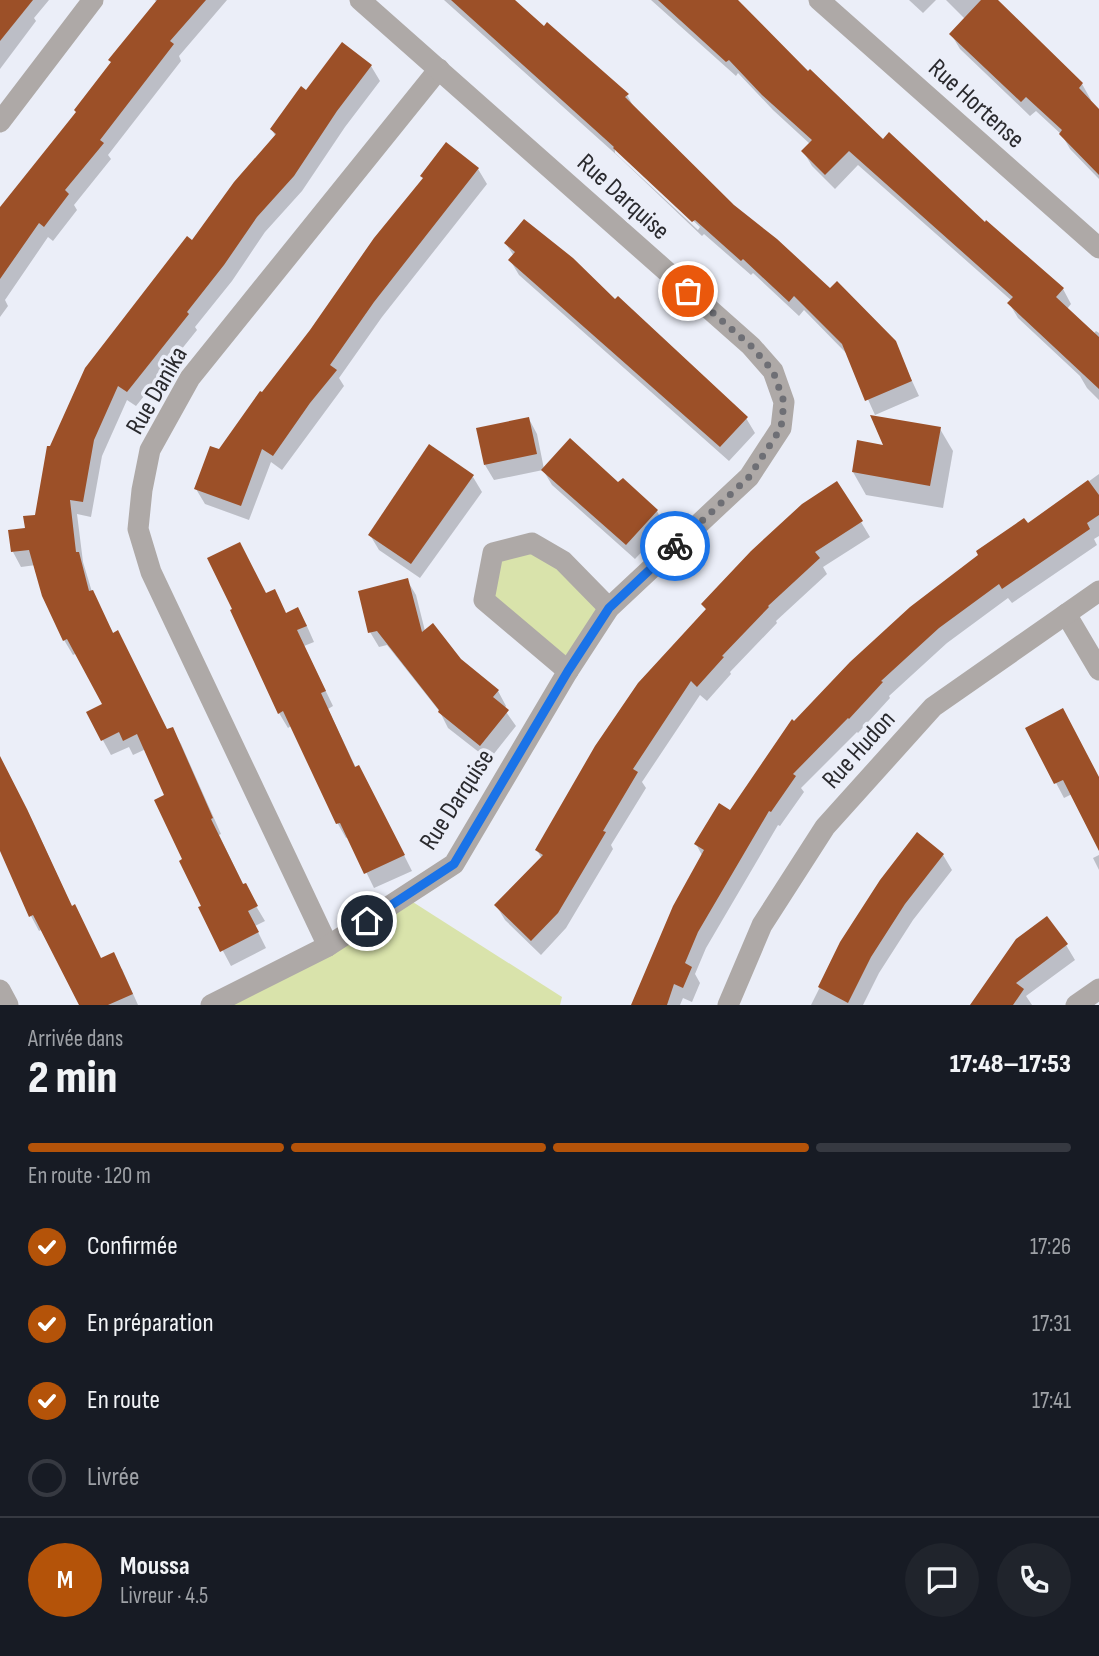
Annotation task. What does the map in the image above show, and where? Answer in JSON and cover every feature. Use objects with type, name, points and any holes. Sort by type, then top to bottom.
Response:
[{"type":"street","points":[[0,122],[93,0]]},
{"type":"street","name":"Rue Darquise","points":[[211,1005],[328,946],[454,864],[568,671],[609,608],[749,477],[781,428],[784,402],[773,371],[751,346],[360,0]]},
{"type":"street","name":"Rue Hortense","points":[[819,0],[1099,248]]},
{"type":"street","name":"Rue Danika","points":[[328,946],[151,572],[138,529],[142,490],[150,450],[190,378],[439,69]]},
{"type":"street","points":[[568,671],[484,600],[493,553],[532,543],[562,561],[609,608]]},
{"type":"street","name":"Rue Hudon","points":[[728,1005],[762,925],[825,827],[933,707],[1099,591]]},
{"type":"street","points":[[1066,614],[1099,670]]},
{"type":"street","points":[[1076,1005],[1099,989]]},
{"type":"street","points":[[0,990],[8,1005]]},
{"type":"green space","points":[[532,543],[609,608],[568,671],[484,600],[493,553]]},
{"type":"green space","points":[[405,897],[562,997],[560,1005],[211,1005]]},
{"type":"building","points":[[0,0],[33,0],[0,41]]},
{"type":"building","points":[[157,0],[206,0],[170,41],[174,44],[100,140],[104,143],[65,190],[69,194],[44,227],[39,223],[0,279],[0,207],[76,112],[74,110],[111,62],[108,60]]},
{"type":"building","points":[[451,0],[515,0],[544,26],[547,22],[629,94],[625,97],[734,205],[777,239],[830,288],[837,281],[896,341],[912,381],[865,401],[842,344],[794,296],[789,302],[743,259],[741,261],[695,220],[692,222],[614,147]]},
{"type":"building","points":[[658,0],[738,0],[808,71],[810,69],[883,139],[889,132],[985,222],[986,220],[1064,288],[1056,297],[1099,337],[1099,389],[1007,303],[1013,297],[849,151],[825,175],[801,151],[812,140],[762,95],[729,60],[726,62]]},
{"type":"building","points":[[981,0],[998,0],[1083,83],[1079,88],[1099,109],[1099,175],[1059,134],[1062,130],[1026,97],[1021,102],[949,34]]},
{"type":"building","points":[[342,42],[372,65],[337,111],[294,176],[257,217],[187,312],[189,314],[127,392],[118,386],[94,440],[83,502],[70,500],[76,552],[79,552],[89,591],[93,590],[113,633],[118,630],[167,729],[173,727],[213,818],[211,819],[243,884],[246,883],[258,906],[248,911],[259,932],[220,952],[198,907],[201,906],[179,861],[182,859],[154,800],[164,795],[137,734],[123,741],[119,732],[101,741],[86,712],[102,704],[67,639],[63,641],[42,596],[29,550],[11,552],[8,530],[25,528],[23,516],[35,515],[47,446],[50,446],[85,368],[187,236],[192,240],[234,182],[276,134],[270,129],[301,86],[306,90]]},
{"type":"building","points":[[446,142],[479,168],[374,302],[330,365],[337,370],[273,456],[262,449],[241,506],[194,489],[210,446],[219,449],[260,391],[262,392],[310,330],[374,238],[423,178],[420,176]]},
{"type":"building","points":[[524,219],[573,258],[615,299],[618,296],[748,417],[720,447],[508,260],[515,252],[504,243]]},
{"type":"building","points":[[870,415],[941,427],[930,486],[852,472],[857,440],[883,445]]},
{"type":"building","points":[[529,417],[537,454],[484,465],[476,428]]},
{"type":"building","points":[[570,438],[618,482],[623,478],[658,510],[626,545],[541,470]]},
{"type":"building","points":[[429,444],[474,475],[411,564],[368,535]]},
{"type":"building","points":[[1088,480],[1099,495],[1099,515],[1087,523],[1090,529],[1002,589],[999,584],[939,628],[881,681],[883,682],[849,719],[793,774],[796,776],[771,812],[769,811],[698,932],[685,963],[692,967],[683,988],[674,984],[667,1005],[631,1005],[673,906],[704,850],[694,844],[719,803],[730,810],[792,719],[794,721],[850,662],[910,607],[978,555],[976,551],[1024,518],[1028,523]]},
{"type":"building","points":[[837,481],[863,521],[815,552],[820,558],[768,606],[697,687],[691,681],[633,769],[638,772],[558,913],[531,941],[494,905],[543,855],[535,850],[595,746],[638,683],[706,609],[701,604],[751,551],[802,504]]},
{"type":"building","points":[[240,542],[266,593],[275,589],[286,613],[298,607],[307,626],[297,630],[326,691],[321,693],[355,767],[359,765],[405,855],[364,874],[340,823],[336,824],[283,711],[278,714],[207,558]]},
{"type":"building","points":[[408,578],[422,632],[433,623],[461,659],[499,690],[493,697],[509,710],[480,746],[438,712],[377,631],[368,633],[358,591]]},
{"type":"building","points":[[1063,708],[1099,777],[1099,851],[1063,780],[1054,784],[1025,728]]},
{"type":"building","points":[[0,756],[72,906],[75,904],[101,958],[114,952],[133,994],[108,1005],[79,1005],[33,915],[29,917],[0,851]]},
{"type":"building","points":[[917,832],[944,854],[905,904],[871,957],[848,1003],[818,987],[840,942],[880,880]]},
{"type":"building","points":[[1047,916],[1068,944],[1016,983],[1024,989],[1013,1005],[970,1005],[1016,939]]},
{"type":"way so far","points":[[675,546],[749,477],[781,428],[784,402],[773,371],[751,346],[688,291]]},
{"type":"route","points":[[367,921],[454,864],[568,671],[609,608],[675,546]]}]
